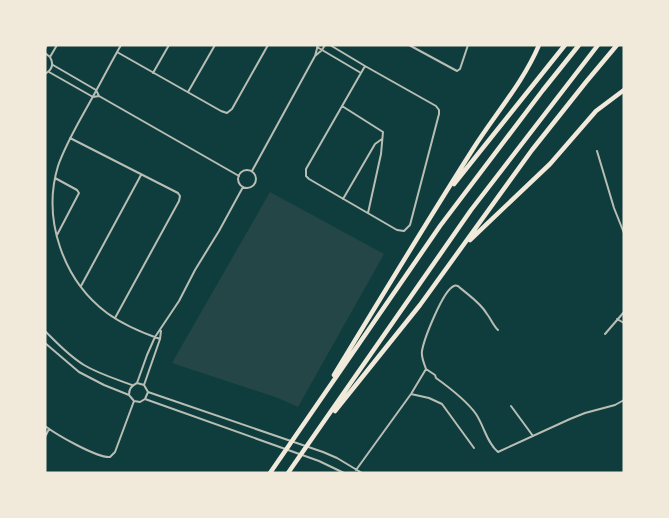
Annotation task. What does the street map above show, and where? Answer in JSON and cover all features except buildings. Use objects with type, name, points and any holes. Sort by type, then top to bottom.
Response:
[{"type":"highway","points":[[308,418],[475,145],[518,86],[534,59],[539,45]]},
{"type":"highway","points":[[441,200],[565,45]]},
{"type":"highway","points":[[270,473],[440,226],[579,45]]},
{"type":"highway","points":[[288,473],[471,210],[598,45]]},
{"type":"highway","points":[[311,441],[420,305],[532,150],[617,45]]},
{"type":"highway","points":[[461,248],[550,164],[596,111],[624,90]]},
{"type":"street","points":[[50,57],[57,45]]},
{"type":"street","points":[[121,45],[70,138],[58,166],[52,201],[53,212],[57,236],[66,264],[81,286],[95,302],[115,318],[160,339]]},
{"type":"street","points":[[153,73],[169,45]]},
{"type":"street","points":[[188,92],[215,45]]},
{"type":"street","points":[[117,52],[227,114],[268,45]]},
{"type":"street","points":[[315,56],[325,45]]},
{"type":"street","points":[[330,45],[436,106],[439,110],[410,225],[404,231],[397,230],[309,179],[306,172],[365,66]]},
{"type":"street","points":[[409,45],[457,71],[460,69],[468,45]]},
{"type":"street","points":[[252,171],[315,56],[317,46],[361,73]]},
{"type":"street","points":[[45,53],[50,57],[52,65],[47,73],[93,97],[99,96]]},
{"type":"street","points":[[52,65],[96,90],[99,96],[239,176]]},
{"type":"street","points":[[342,106],[383,132],[381,154],[368,213]]},
{"type":"street","points":[[70,138],[178,194],[180,199],[115,318]]},
{"type":"street","points":[[343,199],[375,144],[382,138]]},
{"type":"street","points":[[597,150],[624,233]]},
{"type":"street","points":[[244,171],[252,171],[256,177],[255,185],[248,189],[243,188],[238,183],[239,176],[244,171]]},
{"type":"street","points":[[81,286],[141,175]]},
{"type":"street","points":[[55,178],[77,190],[78,193],[57,236]]},
{"type":"street","points":[[137,383],[155,337],[179,301],[243,188]]},
{"type":"street","points":[[498,330],[477,301],[458,286],[454,286],[448,291],[437,309],[422,350],[426,369],[474,412],[496,452],[585,413],[615,405],[624,400]]},
{"type":"street","points":[[604,334],[624,312]]},
{"type":"street","points":[[617,319],[624,323]]},
{"type":"street","points":[[144,385],[162,328]]},
{"type":"street","points":[[45,331],[84,365],[132,385]]},
{"type":"street","points":[[45,343],[79,372],[129,395],[134,401],[140,402],[146,399],[319,461],[344,473]]},
{"type":"street","points":[[356,470],[411,394],[426,369]]},
{"type":"street","points":[[129,395],[132,385],[137,383],[144,385],[148,392],[323,452],[362,473]]},
{"type":"street","points":[[146,399],[148,392]]},
{"type":"street","points":[[411,394],[442,404],[474,448]]},
{"type":"street","points":[[45,426],[91,451],[104,457],[110,457],[115,452],[134,401]]},
{"type":"street","points":[[511,406],[532,436]]},
{"type":"street","points":[[45,437],[49,429]]},
{"type":"street","points":[[335,473],[337,469]]},
{"type":"shaded area","points":[[270,192],[384,254],[298,407],[278,398],[172,363]]}]
